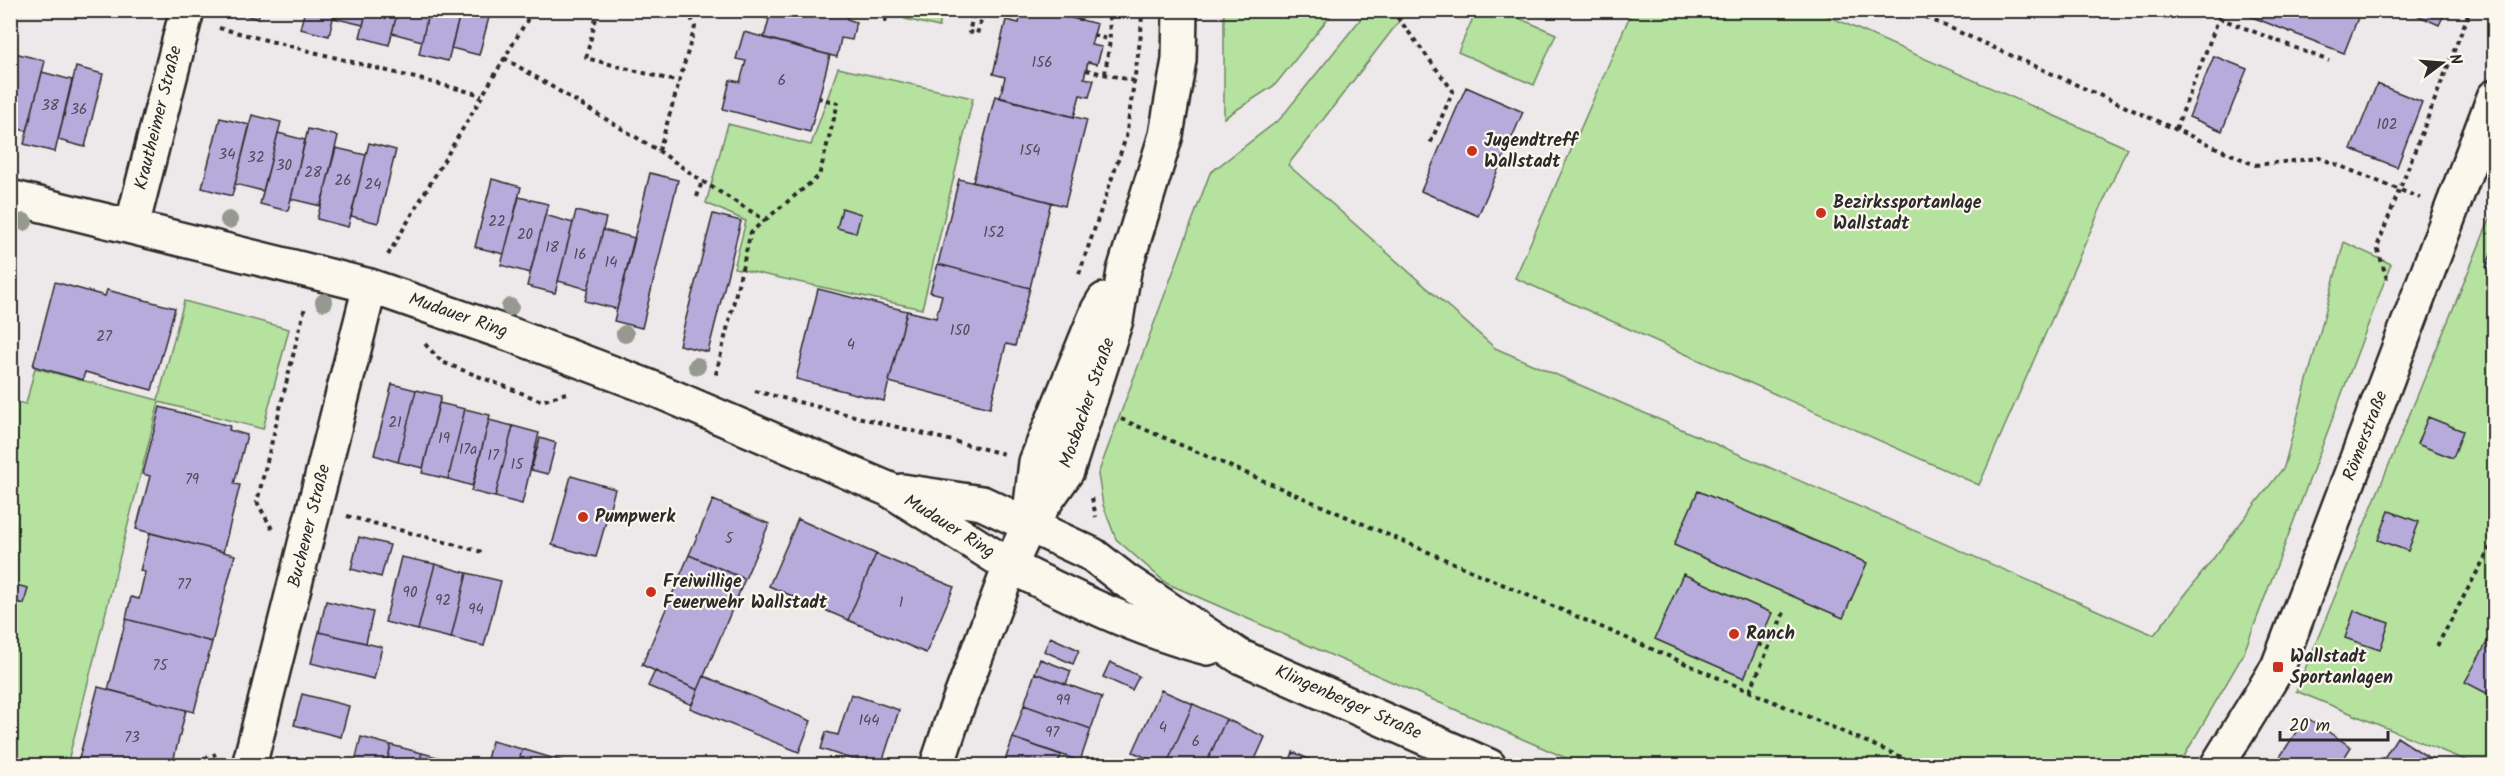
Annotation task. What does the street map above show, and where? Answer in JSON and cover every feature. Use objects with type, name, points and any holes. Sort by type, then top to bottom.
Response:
[{"type":"street","name":"Mosbacher Straße","points":[[937,765],[1010,566],[1029,525],[1067,471],[1116,321],[1124,271],[1166,135],[1179,60],[1180,10]]},
{"type":"street","name":"Krautheimer Straße","points":[[132,226],[185,15]]},
{"type":"street","name":"Römerstraße","points":[[2217,765],[2278,667],[2494,97]]},
{"type":"street","name":"Mudauer Ring","points":[[10,197],[370,286],[512,334],[647,386],[888,489],[1010,566]]},
{"type":"street","name":"Mosbacher Straße","points":[[1029,525],[1036,462],[1098,310],[1124,271]]},
{"type":"street","name":"Buchener Straße","points":[[249,765],[370,286]]},
{"type":"street","name":"Mudauer Ring","points":[[888,489],[982,503],[1029,525]]},
{"type":"street","name":"Klingenberger Straße","points":[[1029,525],[1093,555],[1125,580],[1239,656]]},
{"type":"street","name":"Klingenberger Straße","points":[[1010,566],[1075,598],[1173,639],[1239,656],[1489,765]]},
{"type":"path","points":[[370,286],[533,10]]},
{"type":"path","points":[[598,10],[586,58],[679,82]]},
{"type":"path","points":[[659,151],[695,27],[687,10]]},
{"type":"path","points":[[885,22],[888,10]]},
{"type":"path","points":[[967,10],[974,13],[969,32],[977,34],[984,10]]},
{"type":"path","points":[[996,10],[1021,17]]},
{"type":"path","points":[[1105,74],[1110,40],[1109,10]]},
{"type":"path","points":[[1077,280],[1126,136],[1135,81],[1142,10]]},
{"type":"path","points":[[1392,10],[1453,91],[1430,144]]},
{"type":"path","points":[[1910,10],[2255,165],[2319,158],[2384,184]]},
{"type":"path","points":[[2176,129],[2222,10]]},
{"type":"path","points":[[185,15],[483,95]]},
{"type":"path","points":[[2219,18],[2329,61]]},
{"type":"path","points":[[1093,35],[1110,40]]},
{"type":"path","points":[[504,58],[659,151],[765,220]]},
{"type":"path","points":[[1086,70],[1135,81]]},
{"type":"path","points":[[706,412],[751,232],[819,176],[838,103],[819,98]]},
{"type":"path","points":[[698,197],[702,181]]},
{"type":"path","points":[[298,573],[256,502],[314,271]]},
{"type":"path","points":[[744,388],[1036,462]]},
{"type":"path","points":[[1124,421],[1922,765]]},
{"type":"path","points":[[2437,646],[2490,548],[2494,483]]},
{"type":"path","points":[[314,507],[486,553]]},
{"type":"path","points":[[1750,691],[1785,610]]},
{"type":"path","points":[[1758,644],[1768,649]]},
{"type":"green space","points":[[1224,10],[1334,11],[1275,85],[1224,118]]},
{"type":"green space","points":[[907,11],[943,11],[939,27],[905,19]]},
{"type":"green space","points":[[1367,11],[1407,11],[1288,165],[1495,348],[2154,635],[2284,467],[2344,242],[2391,264],[2243,655],[2179,765],[1582,765],[1166,583],[1116,539],[1103,505],[1098,474],[1210,173],[1280,119]]},
{"type":"green space","points":[[1476,11],[1502,11],[1556,34],[1534,85],[1458,52]]},
{"type":"green space","name":"Bezirkssportanlage Wallstadt","points":[[1632,11],[1817,11],[2127,148],[1979,485],[1515,278]]},
{"type":"green space","points":[[838,68],[973,98],[922,309],[734,268],[746,221],[706,203],[728,124],[811,145]]},
{"type":"green space","points":[[2494,209],[2494,765],[2477,765],[2296,691]]},
{"type":"green space","points":[[184,301],[289,329],[263,429],[159,402],[67,765],[11,765],[10,401],[26,404],[35,368],[158,400]]},
{"type":"building","points":[[229,10],[260,10],[258,19]]},
{"type":"building","points":[[305,10],[335,10],[329,36],[300,29]]},
{"type":"building","points":[[335,10],[367,10],[363,25],[333,18]]},
{"type":"building","points":[[367,10],[398,10],[389,45],[360,37]]},
{"type":"building","points":[[398,10],[429,10],[422,41],[392,33]]},
{"type":"building","points":[[429,10],[461,10],[448,61],[419,54]]},
{"type":"building","points":[[461,10],[491,10],[479,55],[451,48]]},
{"type":"building","points":[[763,10],[849,10],[847,19],[856,22],[852,40],[841,38],[837,57],[764,38],[769,19],[762,17]]},
{"type":"building","points":[[1022,10],[1043,10],[1097,24],[1091,45],[1102,47],[1097,64],[1088,62],[1084,78],[1094,80],[1089,97],[1080,95],[1074,117],[1000,98],[1005,77],[993,74],[1006,20],[1019,23]]},
{"type":"building","points":[[1043,10],[1081,10],[1079,20]]},
{"type":"building","points":[[2234,10],[2361,10],[2344,53]]},
{"type":"building","points":[[2406,10],[2446,10],[2439,25]]},
{"type":"building","points":[[744,32],[830,55],[810,132],[723,109],[730,80],[740,82],[746,61],[736,59]]},
{"type":"building","points":[[15,53],[45,61],[27,131],[10,127],[10,70]]},
{"type":"building","points":[[2214,56],[2247,69],[2222,131],[2189,117]]},
{"type":"building","points":[[76,67],[103,74],[85,147],[58,140]]},
{"type":"building","points":[[42,72],[72,80],[55,152],[24,144]]},
{"type":"building","points":[[2377,84],[2422,102],[2397,167],[2351,149]]},
{"type":"building","name":"Jugendtreff Wallstadt","points":[[1466,87],[1523,112],[1478,216],[1421,191]]},
{"type":"building","points":[[995,96],[1087,120],[1065,206],[973,182]]},
{"type":"building","points":[[252,115],[281,122],[263,191],[235,184]]},
{"type":"building","points":[[220,118],[250,125],[232,196],[202,188]]},
{"type":"building","points":[[308,129],[338,136],[321,206],[291,199]]},
{"type":"building","points":[[278,133],[305,140],[288,211],[260,204]]},
{"type":"building","points":[[369,143],[396,150],[378,223],[351,216]]},
{"type":"building","points":[[336,148],[366,155],[348,227],[317,219]]},
{"type":"building","points":[[650,173],[678,180],[642,328],[614,321]]},
{"type":"building","points":[[492,179],[521,187],[504,254],[475,247]]},
{"type":"building","points":[[959,179],[1051,202],[1030,288],[938,264]]},
{"type":"building","points":[[519,197],[548,204],[530,273],[501,265]]},
{"type":"building","points":[[842,208],[861,214],[856,233],[837,228]]},
{"type":"building","points":[[576,211],[606,218],[588,289],[558,281]]},
{"type":"building","points":[[713,214],[741,221],[708,352],[679,345]]},
{"type":"building","points":[[545,215],[573,223],[555,293],[527,286]]},
{"type":"building","points":[[603,230],[635,238],[617,309],[585,301]]},
{"type":"building","points":[[2494,247],[2494,270],[2486,267]]},
{"type":"building","points":[[938,264],[1030,288],[1015,346],[1006,344],[990,408],[889,382],[907,311],[936,318],[942,295],[930,292]]},
{"type":"building","points":[[55,282],[105,296],[107,290],[175,308],[152,390],[85,372],[83,380],[33,366]]},
{"type":"building","points":[[818,289],[907,311],[884,401],[796,379]]},
{"type":"building","points":[[392,384],[416,390],[398,462],[374,455]]},
{"type":"building","points":[[416,390],[441,396],[423,468],[398,462]]},
{"type":"building","points":[[439,403],[465,409],[448,479],[422,473]]},
{"type":"building","points":[[160,407],[230,426],[229,430],[247,435],[234,484],[240,485],[223,552],[136,529],[150,476],[143,474]]},
{"type":"building","points":[[465,409],[490,415],[473,486],[448,479]]},
{"type":"building","points":[[2428,417],[2463,431],[2453,458],[2417,444]]},
{"type":"building","points":[[489,420],[513,426],[495,497],[471,491]]},
{"type":"building","points":[[513,426],[539,433],[522,504],[495,497]]},
{"type":"building","points":[[540,438],[556,443],[548,474],[531,470]]},
{"type":"building","name":"Pumpwerk","points":[[571,476],[615,489],[596,557],[552,545]]},
{"type":"building","points":[[1698,491],[1867,563],[1843,618],[1674,545]]},
{"type":"building","points":[[713,500],[769,524],[745,579],[689,555]]},
{"type":"building","points":[[2389,511],[2419,522],[2408,551],[2378,540]]},
{"type":"building","points":[[798,519],[876,554],[848,620],[769,586]]},
{"type":"building","points":[[150,533],[235,555],[212,642],[126,619],[131,597],[139,599],[145,572],[140,571]]},
{"type":"building","points":[[359,537],[390,545],[381,577],[351,569]]},
{"type":"building","points":[[876,554],[954,587],[926,653],[848,620]]},
{"type":"building","name":"Freiwillige Feuerwehr Wallstadt","points":[[689,555],[745,579],[698,690],[642,665]]},
{"type":"building","points":[[401,557],[435,564],[418,630],[385,622]]},
{"type":"building","points":[[435,564],[467,573],[451,638],[418,630]]},
{"type":"building","points":[[467,573],[501,581],[484,646],[451,638]]},
{"type":"building","points":[[1683,574],[1772,613],[1744,678],[1655,639]]},
{"type":"building","points":[[12,584],[28,588],[24,604],[10,600]]},
{"type":"building","points":[[326,601],[373,612],[366,643],[319,632]]},
{"type":"building","points":[[2354,611],[2389,623],[2380,650],[2345,638]]},
{"type":"building","points":[[126,619],[212,642],[194,712],[108,690]]},
{"type":"building","points":[[319,632],[382,647],[374,679],[311,663]]},
{"type":"building","points":[[1050,637],[1079,650],[1073,664],[1044,651]]},
{"type":"building","points":[[2490,637],[2494,640],[2494,697],[2465,682]]},
{"type":"building","points":[[1040,659],[1071,671],[1066,684],[1035,673]]},
{"type":"building","points":[[1110,662],[1139,676],[1132,690],[1103,677]]},
{"type":"building","points":[[655,671],[698,690],[692,705],[648,686]]},
{"type":"building","points":[[1035,673],[1102,697],[1091,729],[1024,705]]},
{"type":"building","points":[[704,676],[811,721],[799,752],[690,708]]},
{"type":"building","points":[[98,687],[186,710],[172,766],[77,766]]},
{"type":"building","points":[[1161,690],[1193,704],[1166,766],[1133,752]]},
{"type":"building","points":[[302,694],[349,706],[341,737],[294,725]]},
{"type":"building","points":[[851,694],[899,710],[881,766],[872,766],[821,749],[826,732],[838,735]]},
{"type":"building","points":[[1193,704],[1226,719],[1205,766],[1166,766]]},
{"type":"building","points":[[1024,705],[1091,729],[1080,761],[1013,738]]},
{"type":"building","points":[[2306,717],[2351,747],[2339,766],[2274,766]]},
{"type":"building","points":[[1226,719],[1265,737],[1252,766],[1205,766]]},
{"type":"building","points":[[361,737],[391,745],[386,766],[354,766]]},
{"type":"building","points":[[2397,737],[2442,766],[2379,766]]},
{"type":"building","points":[[1013,738],[1061,755],[1057,766],[1003,766]]},
{"type":"building","points":[[492,741],[522,749],[518,766],[485,766]]},
{"type":"building","points":[[391,745],[422,753],[418,766],[386,766]]},
{"type":"building","points":[[522,749],[552,758],[550,766],[518,766]]},
{"type":"building","points":[[1293,752],[1324,766],[1288,766]]},
{"type":"building","points":[[422,753],[452,761],[451,766],[418,766]]},
{"type":"building","points":[[552,758],[580,766],[550,766]]},
{"type":"place","name":"Jugendtreff Wallstadt","points":[[1472,151]]},
{"type":"place","name":"Bezirkssportanlage Wallstadt","points":[[1821,213]]},
{"type":"place","name":"Pumpwerk","points":[[583,517]]},
{"type":"place","name":"Freiwillige Feuerwehr Wallstadt","points":[[651,592]]},
{"type":"place","name":"Ranch","points":[[1734,634]]},
{"type":"place","name":"Wallstadt Sportanlagen","points":[[2278,667]]}]
